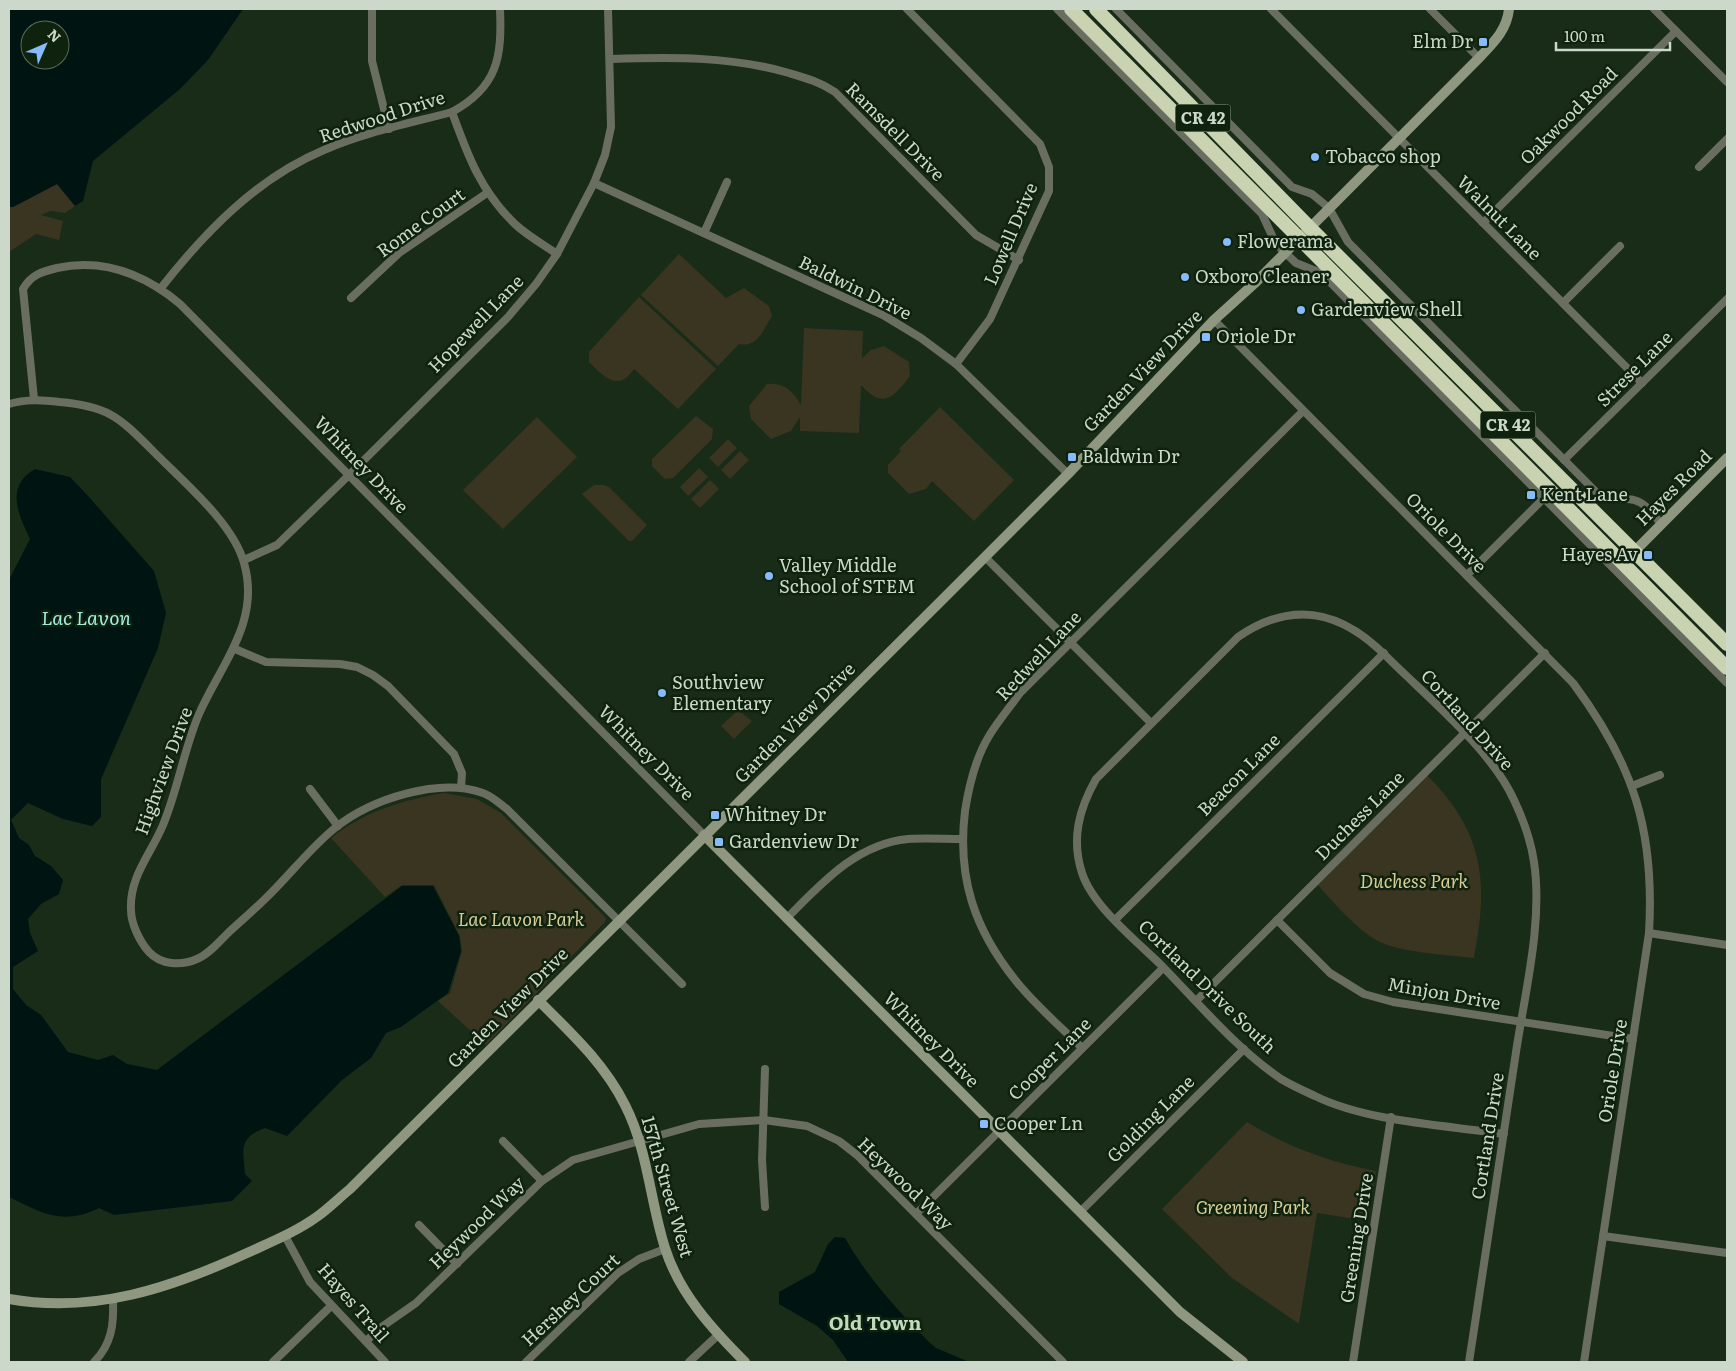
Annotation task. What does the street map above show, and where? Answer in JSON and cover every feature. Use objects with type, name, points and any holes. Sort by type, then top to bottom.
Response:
[{"type":"highway","name":"CR 42","points":[[1071,9],[1298,238],[1547,495],[1624,562],[1727,668]]},
{"type":"highway","name":"CR 42","points":[[1096,9],[1309,227],[1727,644]]},
{"type":"street","name":"Redwood Drive","points":[[161,288],[191,250],[241,202],[269,180],[324,150],[452,112],[467,104],[491,78],[498,61],[501,40],[500,9]]},
{"type":"street","name":"Hopewell Lane","points":[[244,560],[277,545],[348,476],[508,318],[536,284],[557,254],[594,183],[605,155],[611,127],[611,59],[608,9]]},
{"type":"street","name":"Lowell Drive","points":[[907,9],[1040,144],[1049,167],[1049,191],[1019,260],[990,319],[956,364]]},
{"type":"street","points":[[1057,9],[1262,214],[1276,244],[1296,263],[1321,273],[1547,495],[1727,683]]},
{"type":"street","points":[[1116,9],[1292,187],[1312,194],[1329,208],[1348,242],[1599,495],[1604,498],[1635,500],[1642,503],[1661,524]]},
{"type":"street","name":"Walnut Lane","points":[[1271,9],[1642,383]]},
{"type":"street","points":[[1430,9],[1480,58]]},
{"type":"street","name":"Garden View Drive","points":[[9,1300],[68,1303],[113,1299],[158,1289],[196,1276],[285,1236],[317,1216],[350,1189],[618,920],[1068,474],[1214,320],[1480,58],[1499,37],[1508,17],[1509,9]]},
{"type":"street","points":[[1654,9],[1727,82]]},
{"type":"street","points":[[372,10],[372,61],[389,130]]},
{"type":"street","name":"Oakwood Road","points":[[1483,223],[1676,31]]},
{"type":"street","name":"Ramsdell Drive","points":[[611,59],[676,57],[721,59],[772,69],[822,83],[835,92],[976,235],[1019,260]]},
{"type":"street","points":[[452,112],[473,167],[487,193],[517,226],[557,254]]},
{"type":"street","points":[[1699,167],[1727,139]]},
{"type":"street","points":[[704,233],[727,182]]},
{"type":"street","name":"Baldwin Drive","points":[[594,183],[883,315],[921,338],[956,364],[1068,474]]},
{"type":"street","name":"Rome Court","points":[[351,298],[399,253],[487,193]]},
{"type":"street","points":[[1563,303],[1620,246]]},
{"type":"street","name":"Whitney Drive","points":[[34,399],[23,289],[29,278],[76,264],[101,264],[130,272],[161,288],[180,304],[704,835],[1180,1312],[1242,1362]]},
{"type":"street","name":"Strese Lane","points":[[1564,460],[1727,299]]},
{"type":"street","name":"Oriole Drive","points":[[1214,320],[1573,683],[1597,715],[1617,750],[1632,786],[1642,821],[1649,860],[1651,895],[1649,934],[1584,1362]]},
{"type":"street","name":"Highview Drive","points":[[9,404],[34,399],[88,405],[108,412],[127,425],[222,521],[244,560],[249,584],[248,606],[244,627],[235,649],[199,715],[163,825],[134,881],[130,912],[141,943],[152,956],[168,963],[185,964],[201,958],[266,898],[320,841],[338,826],[363,810],[391,799],[434,788],[460,788],[485,794],[507,809],[682,984]]},
{"type":"street","name":"Redwell Lane","points":[[1082,1048],[1016,981],[990,945],[977,918],[969,894],[963,865],[962,839],[968,787],[989,735],[1020,693],[1304,411]]},
{"type":"street","name":"Hayes Road","points":[[1624,562],[1727,458]]},
{"type":"street","points":[[1467,575],[1547,495]]},
{"type":"street","points":[[985,557],[1151,723]]},
{"type":"street","name":"Cortland Drive","points":[[1151,723],[1238,637],[1255,625],[1274,617],[1305,613],[1334,618],[1352,627],[1384,653],[1464,733],[1495,769],[1513,798],[1526,829],[1534,862],[1536,914],[1469,1362]]},
{"type":"street","points":[[235,649],[266,662],[340,664],[357,667],[374,675],[388,686],[454,754],[462,773],[460,788]]},
{"type":"street","name":"Beacon Lane","points":[[1116,919],[1384,653]]},
{"type":"street","name":"Duchess Lane","points":[[1196,1000],[1545,653]]},
{"type":"street","name":"Cortland Drive South","points":[[1151,723],[1096,779],[1084,800],[1078,822],[1076,849],[1082,874],[1095,897],[1244,1049],[1282,1079],[1316,1097],[1352,1110],[1504,1134]]},
{"type":"street","points":[[1632,786],[1660,775]]},
{"type":"street","points":[[310,789],[338,826]]},
{"type":"street","points":[[787,918],[835,871],[866,851],[906,839],[962,839]]},
{"type":"street","name":"Minjon Drive","points":[[1277,920],[1330,973],[1364,994],[1393,1002],[1633,1039]]},
{"type":"street","points":[[1649,934],[1727,945]]},
{"type":"street","name":"Cooper Lane","points":[[916,1214],[1163,968]]},
{"type":"street","name":"157th Street West","points":[[538,1000],[605,1070],[626,1106],[639,1140],[665,1249],[686,1295],[718,1335],[745,1362]]},
{"type":"street","name":"Golding Lane","points":[[1080,1212],[1244,1049]]},
{"type":"street","points":[[765,1068],[762,1160],[766,1207]]},
{"type":"street","name":"Greening Drive","points":[[1353,1362],[1391,1117]]},
{"type":"street","name":"Heywood Way","points":[[366,1342],[383,1326],[416,1303],[542,1181],[573,1160],[699,1124],[764,1120],[807,1126],[839,1141],[857,1155],[1064,1362]]},
{"type":"street","points":[[503,1141],[542,1181]]},
{"type":"street","points":[[419,1225],[457,1264]]},
{"type":"street","name":"Hayes Trail","points":[[285,1236],[310,1282],[385,1362]]},
{"type":"street","points":[[1603,1236],[1727,1253]]},
{"type":"street","name":"Hershey Court","points":[[526,1362],[618,1273],[639,1259],[665,1249]]},
{"type":"street","points":[[94,1362],[105,1352],[114,1325],[113,1299]]},
{"type":"street","points":[[273,1362],[331,1306]]},
{"type":"street","points":[[690,1362],[718,1335]]},
{"type":"green space","points":[[57,184],[75,206],[65,213],[50,211],[41,215],[63,221],[59,240],[36,234],[9,252],[9,207],[13,207]]},
{"type":"green space","points":[[679,254],[726,298],[744,288],[769,306],[772,316],[759,337],[746,345],[739,344],[718,366],[641,295]]},
{"type":"green space","points":[[639,297],[716,369],[678,409],[634,369],[622,380],[616,381],[605,377],[589,362],[589,352]]},
{"type":"green space","points":[[804,328],[863,331],[862,358],[871,350],[884,346],[909,362],[910,376],[899,390],[888,398],[876,397],[861,385],[859,433],[800,431],[800,417],[791,431],[771,439],[751,419],[749,406],[767,384],[778,384],[787,388],[801,405]]},
{"type":"green space","points":[[940,407],[1014,480],[974,521],[932,481],[926,489],[909,494],[888,473],[888,465],[901,451],[899,449]]},
{"type":"green space","points":[[696,416],[713,429],[712,439],[673,478],[665,479],[652,466],[652,459]]},
{"type":"green space","points":[[537,417],[577,457],[503,529],[463,490]]},
{"type":"green space","points":[[728,439],[737,448],[718,467],[709,458]]},
{"type":"green space","points":[[740,451],[749,460],[730,479],[721,470]]},
{"type":"green space","points":[[699,468],[708,477],[688,496],[680,487]]},
{"type":"green space","points":[[710,480],[719,489],[700,508],[691,499]]},
{"type":"green space","points":[[594,485],[609,487],[647,525],[632,541],[629,541],[582,494]]},
{"type":"green space","points":[[738,710],[752,721],[734,739],[721,726]]},
{"type":"green space","name":"Duchess Park","points":[[1427,775],[1446,796],[1460,817],[1471,838],[1478,859],[1481,905],[1474,958],[1401,949],[1380,942],[1355,924],[1318,885]]},
{"type":"green space","name":"Lac Lavon Park","points":[[444,793],[477,799],[501,813],[606,918],[605,922],[486,1045],[438,1001],[450,993],[462,951],[460,936],[434,885],[402,885],[385,897],[331,838],[357,821],[385,808],[414,799]]},
{"type":"green space","name":"Greening Park","points":[[1247,1122],[1309,1153],[1376,1171],[1367,1221],[1317,1213],[1299,1324],[1232,1278],[1162,1209]]},
{"type":"water","points":[[9,9],[243,9],[208,60],[180,89],[93,161],[83,201],[75,206],[57,184],[13,207],[9,207]]},
{"type":"water","name":"Lac Lavon","points":[[35,469],[70,477],[88,496],[154,571],[166,613],[158,648],[101,779],[101,817],[92,826],[63,819],[28,803],[11,820],[19,838],[29,845],[35,856],[51,866],[63,880],[59,894],[41,904],[28,919],[30,933],[38,951],[13,967],[13,989],[26,1005],[41,1015],[68,1052],[98,1060],[113,1055],[127,1064],[157,1070],[402,886],[433,886],[459,936],[461,951],[448,993],[401,1027],[386,1033],[371,1058],[342,1080],[287,1136],[265,1128],[246,1140],[243,1151],[245,1174],[252,1181],[232,1201],[114,1215],[99,1208],[74,1216],[63,1217],[42,1212],[9,1197],[9,580],[30,539],[18,510],[17,492],[26,476]]},
{"type":"water","points":[[835,1237],[845,1238],[863,1266],[884,1293],[930,1343],[936,1348],[969,1362],[848,1362],[833,1340],[817,1326],[779,1304],[779,1292],[815,1272],[828,1244]]},
{"type":"place","name":"Elm Dr","points":[[1483,42]]},
{"type":"place","name":"Tobacco shop","points":[[1315,157]]},
{"type":"place","name":"Flowerama","points":[[1227,242]]},
{"type":"place","name":"Oxboro Cleaner","points":[[1185,277]]},
{"type":"place","name":"Gardenview Shell","points":[[1301,310]]},
{"type":"place","name":"Oriole Dr","points":[[1206,337]]},
{"type":"place","name":"Baldwin Dr","points":[[1072,457]]},
{"type":"place","name":"Kent Lane","points":[[1531,495]]},
{"type":"place","name":"Hayes Av","points":[[1648,555]]},
{"type":"place","name":"Valley Middle School of STEM","points":[[769,576]]},
{"type":"place","name":"Southview Elementary","points":[[662,693]]},
{"type":"place","name":"Whitney Dr","points":[[715,815]]},
{"type":"place","name":"Gardenview Dr","points":[[719,842]]},
{"type":"place","name":"Cooper Ln","points":[[984,1124]]},
{"type":"district","name":"Old Town","points":[[875,1323]]}]
